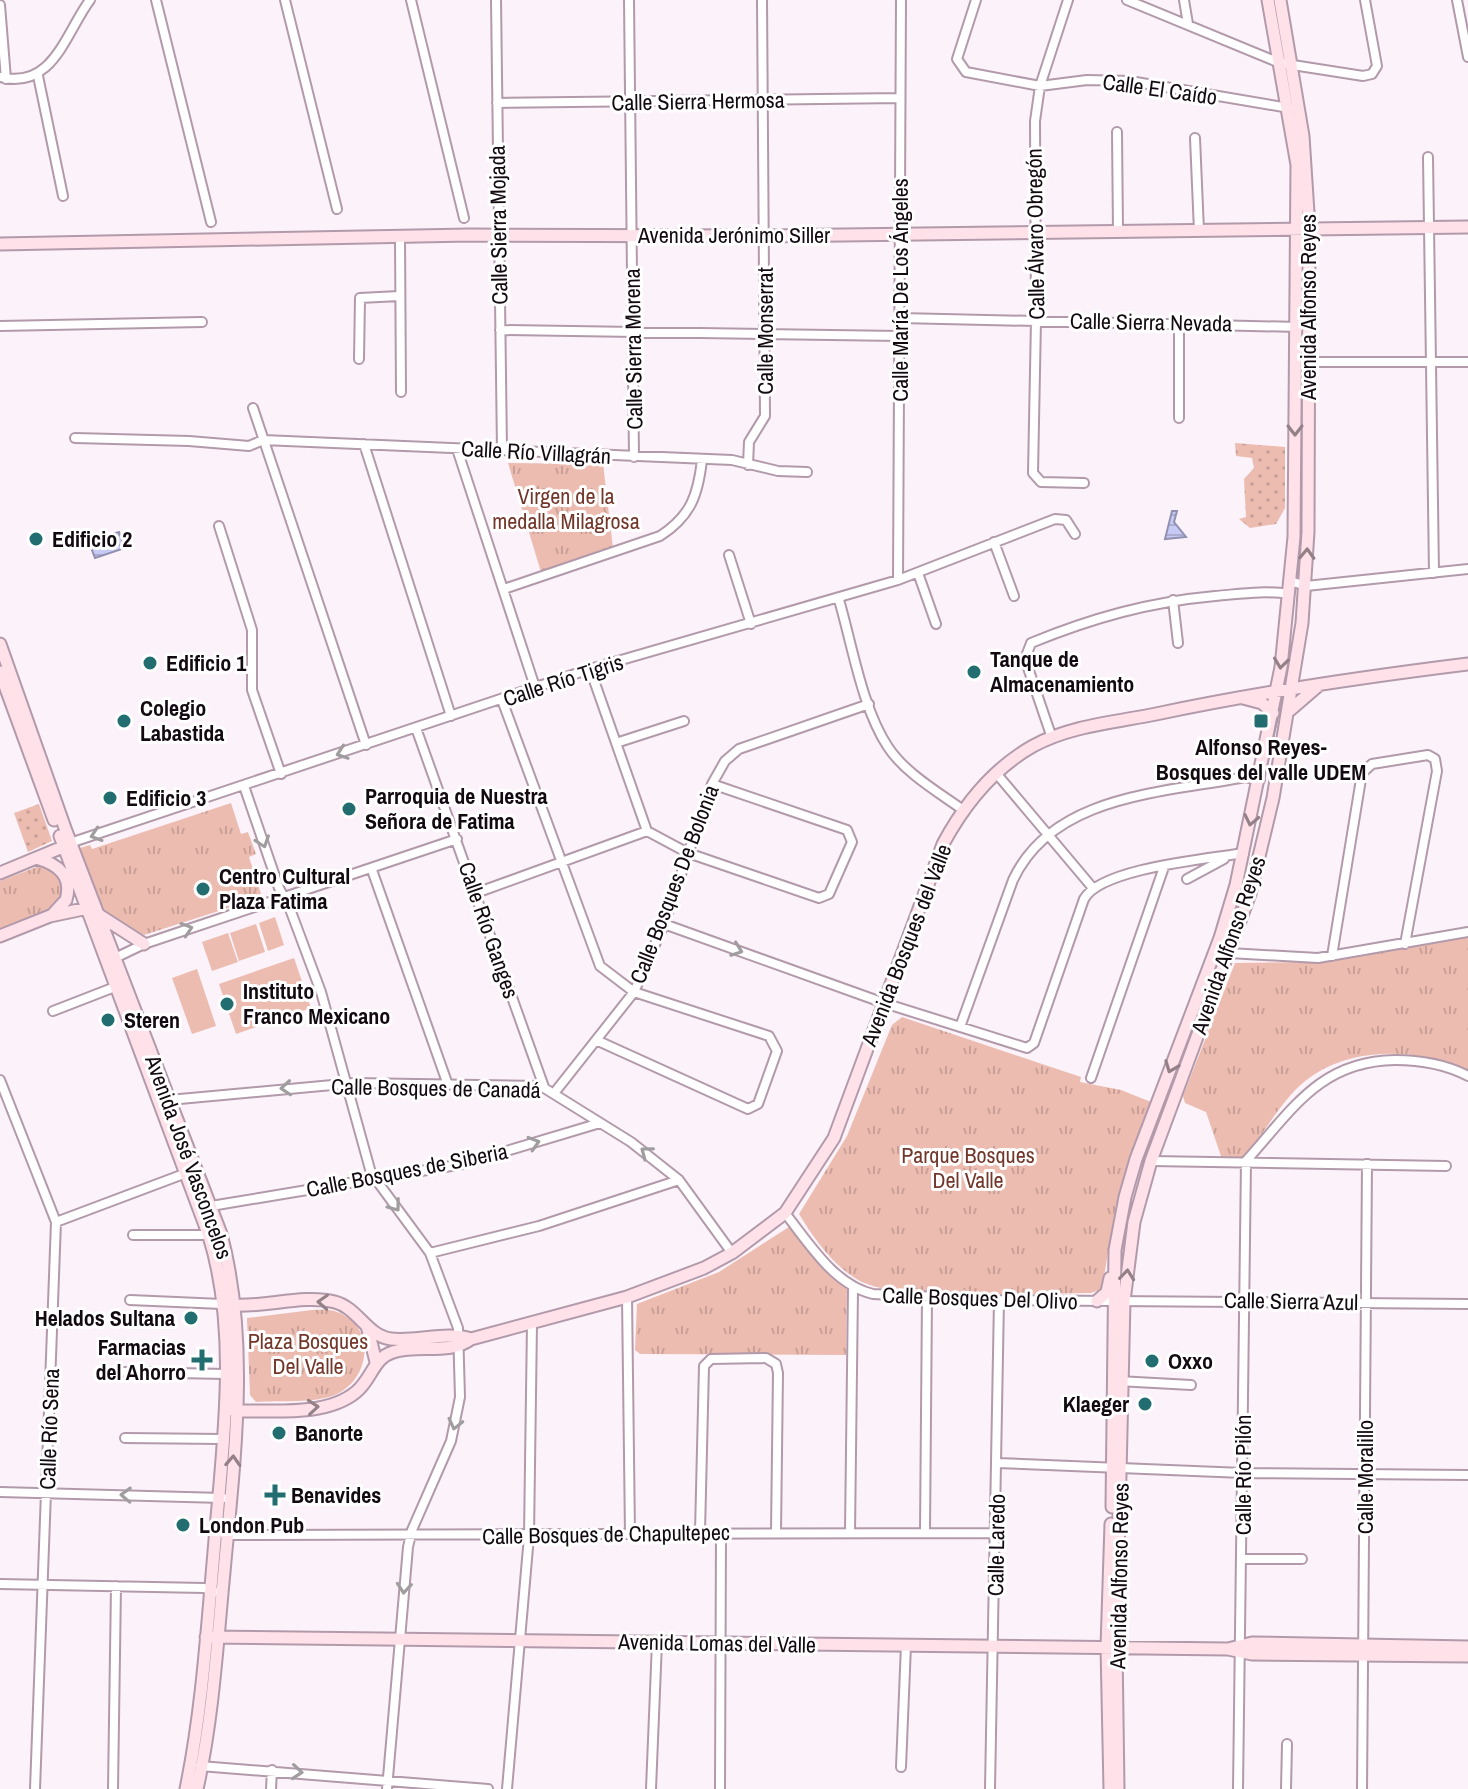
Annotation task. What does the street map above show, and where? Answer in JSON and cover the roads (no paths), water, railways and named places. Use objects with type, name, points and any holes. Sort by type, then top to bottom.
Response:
[{"type":"main road","name":"Avenida Alfonso Reyes","points":[[1110,1789],[1119,1301],[1115,1250],[1136,1159],[1220,938],[1238,854],[1260,780],[1278,689],[1289,594],[1301,362],[1303,136],[1268,0]]},
{"type":"main road","name":"Avenida Alfonso Reyes","points":[[1280,0],[1304,229]]},
{"type":"main road","name":"Avenida Jerónimo Siller","points":[[0,244],[499,235],[764,236],[1468,227]]},
{"type":"main road","name":"Avenida Alfonso Reyes","points":[[1119,1301],[1134,1222],[1151,1161],[1229,953],[1257,868],[1289,711],[1306,586],[1301,362]]},
{"type":"main road","name":"Avenida José Vasconcelos","points":[[0,644],[67,845]]},
{"type":"main road","name":"Avenida Bosques del Valle","points":[[376,1362],[399,1350],[464,1340],[627,1297],[732,1253],[785,1213],[834,1138],[938,856],[963,810],[996,773],[1021,753],[1052,738],[1234,697],[1468,664]]},
{"type":"main road","name":"Avenida José Vasconcelos","points":[[0,672],[215,1235]]},
{"type":"main road","points":[[1289,711],[1304,694],[1322,683]]},
{"type":"main road","points":[[1234,697],[1262,703],[1273,713]]},
{"type":"main road","points":[[0,873],[67,845]]},
{"type":"main road","points":[[36,858],[57,866],[66,879],[66,900],[50,916]]},
{"type":"main road","name":"Avenida José Vasconcelos","points":[[92,910],[115,958],[120,986],[169,1100],[191,1171],[211,1206],[228,1304],[235,1411],[232,1498],[221,1535]]},
{"type":"main road","points":[[0,936],[50,916],[92,910],[144,944]]},
{"type":"main road","points":[[1097,1301],[1107,1292],[1115,1250]]},
{"type":"main road","name":"Avenida Bosques del Valle","points":[[228,1304],[330,1301],[349,1308],[380,1336],[464,1340]]},
{"type":"main road","name":"Avenida José Vasconcelos","points":[[197,1789],[221,1535],[218,1498],[228,1304]]},
{"type":"main road","points":[[226,1374],[235,1411],[331,1405],[360,1389],[376,1362],[367,1326]]},
{"type":"main road","name":"Avenida Lomas del Valle","points":[[212,1638],[993,1644],[1468,1656]]},
{"type":"main road","name":"Avenida Alfonso Reyes","points":[[1111,1647],[1118,1789]]},
{"type":"main road","name":"Avenida Lomas del Valle","points":[[1364,1651],[1468,1647]]},
{"type":"main road","name":"Avenida José Vasconcelos","points":[[186,1789],[197,1766]]},
{"type":"street","points":[[0,5],[3,78],[38,76],[49,66],[90,0]]},
{"type":"street","points":[[156,0],[211,222]]},
{"type":"street","points":[[285,0],[337,209]]},
{"type":"street","points":[[411,0],[464,218]]},
{"type":"street","name":"Calle Sierra Mojada","points":[[496,0],[502,450]]},
{"type":"street","name":"Calle Sierra Morena","points":[[629,0],[634,457]]},
{"type":"street","name":"Calle Monserrat","points":[[748,465],[749,442],[765,418],[762,0]]},
{"type":"street","name":"Calle María De Los Ángeles","points":[[898,580],[901,0]]},
{"type":"street","name":"Calle El Caído","points":[[976,0],[957,59],[960,68],[1040,86],[1087,80],[1130,81],[1290,108]]},
{"type":"street","name":"Calle Álvaro Obregón","points":[[1068,0],[1040,86],[1033,157],[1036,320],[1033,473],[1041,482],[1084,483]]},
{"type":"street","points":[[1127,0],[1286,63],[1363,76],[1372,74],[1377,66],[1365,0]]},
{"type":"street","points":[[1184,0],[1188,24]]},
{"type":"street","points":[[1461,4],[1468,57]]},
{"type":"street","points":[[38,76],[63,196]]},
{"type":"street","name":"Calle Sierra Hermosa","points":[[497,103],[900,98]]},
{"type":"street","points":[[1117,132],[1118,231]]},
{"type":"street","points":[[1195,138],[1199,231]]},
{"type":"street","points":[[1428,157],[1434,573]]},
{"type":"street","points":[[400,238],[401,392]]},
{"type":"street","points":[[359,359],[360,298],[399,296]]},
{"type":"street","name":"Calle Sierra Nevada","points":[[900,318],[1302,327]]},
{"type":"street","points":[[0,326],[202,322]]},
{"type":"street","points":[[1179,322],[1179,418]]},
{"type":"street","points":[[500,330],[900,336]]},
{"type":"street","points":[[1301,362],[1468,362]]},
{"type":"street","points":[[253,408],[366,745]]},
{"type":"street","name":"Calle Río Villagrán","points":[[75,438],[249,446],[263,440],[502,450],[702,460],[807,472]]},
{"type":"street","points":[[364,444],[451,716]]},
{"type":"street","points":[[457,449],[535,687]]},
{"type":"street","points":[[504,589],[660,536],[672,528],[695,501],[702,460]]},
{"type":"street","name":"Calle Río Tigris","points":[[67,845],[590,669],[839,600],[918,573],[1055,519],[1066,520],[1075,534]]},
{"type":"street","points":[[219,526],[252,630],[254,644],[249,674],[252,690],[281,774]]},
{"type":"street","points":[[994,542],[1014,596]]},
{"type":"street","points":[[729,555],[751,624]]},
{"type":"street","points":[[1290,581],[1306,586],[1468,569]]},
{"type":"street","points":[[918,573],[936,624]]},
{"type":"street","points":[[1052,738],[1025,659],[1031,643],[1110,613],[1173,600],[1259,592],[1289,594]]},
{"type":"street","points":[[839,600],[869,704],[888,748],[903,764],[963,810]]},
{"type":"street","points":[[1173,600],[1178,643]]},
{"type":"street","points":[[590,669],[647,831],[688,853],[823,898],[831,891],[852,842],[844,829],[712,784]]},
{"type":"street","points":[[502,700],[596,960],[634,992],[772,1039],[777,1051],[758,1104],[744,1108],[596,1040]]},
{"type":"street","name":"Calle Bosques De Bolonia","points":[[555,1092],[634,992],[664,924],[712,784],[725,761],[739,749],[869,704]]},
{"type":"street","points":[[616,743],[684,721]]},
{"type":"street","name":"Calle Río Ganges","points":[[416,728],[544,1087]]},
{"type":"street","points":[[1332,956],[1362,773],[1372,764],[1428,755],[1435,759],[1437,771],[1405,944]]},
{"type":"street","points":[[996,773],[1092,887]]},
{"type":"street","points":[[960,1027],[1013,880],[1020,865],[1045,834],[1076,816],[1110,804],[1245,777],[1260,780]]},
{"type":"street","points":[[244,786],[321,992],[374,1179],[430,1253],[464,1340],[460,1397],[451,1441],[410,1536],[388,1785]]},
{"type":"street","points":[[476,893],[647,831]]},
{"type":"street","points":[[115,958],[144,944],[457,839]]},
{"type":"street","points":[[664,924],[884,1003],[1023,1048],[1034,1043],[1084,899],[1092,887],[1114,878],[1238,854]]},
{"type":"street","points":[[1187,879],[1238,854]]},
{"type":"street","points":[[1091,1078],[1164,867]]},
{"type":"street","points":[[372,870],[448,1085]]},
{"type":"street","points":[[1229,953],[1275,958],[1332,956],[1468,932]]},
{"type":"street","points":[[53,1011],[120,986]]},
{"type":"street","points":[[1246,1161],[1317,1085],[1350,1065],[1382,1060],[1418,1061],[1454,1068],[1468,1076]]},
{"type":"street","name":"Calle Bosques de Canadá","points":[[169,1100],[346,1083],[544,1087],[631,1142],[679,1180],[691,1192],[732,1253]]},
{"type":"street","name":"Calle Río Sena","points":[[1,1084],[56,1222],[35,1789]]},
{"type":"street","name":"Calle Bosques de Siberia","points":[[211,1206],[481,1159],[600,1123]]},
{"type":"street","points":[[1151,1161],[1446,1166]]},
{"type":"street","name":"Calle Río Pilón","points":[[1238,1789],[1246,1161]]},
{"type":"street","name":"Calle Moralillo","points":[[1362,1789],[1367,1164]]},
{"type":"street","points":[[56,1222],[191,1171]]},
{"type":"street","points":[[430,1253],[539,1226],[679,1180]]},
{"type":"street","name":"Calle Bosques Del Olivo","points":[[785,1213],[833,1271],[853,1289],[873,1294],[927,1298],[1119,1301]]},
{"type":"street","points":[[133,1235],[215,1235]]},
{"type":"street","points":[[850,1532],[853,1289]]},
{"type":"street","points":[[627,1297],[630,1534]]},
{"type":"street","points":[[925,1531],[927,1298]]},
{"type":"street","points":[[130,1300],[228,1304]]},
{"type":"street","name":"Calle Laredo","points":[[990,1789],[999,1300]]},
{"type":"street","name":"Calle Sierra Azul","points":[[1119,1301],[1468,1304]]},
{"type":"street","points":[[507,1789],[529,1536],[532,1323]]},
{"type":"street","points":[[700,1532],[705,1362],[738,1359],[774,1361],[778,1373],[776,1532]]},
{"type":"street","points":[[125,1372],[226,1374]]},
{"type":"street","points":[[1118,1381],[1191,1385]]},
{"type":"street","points":[[125,1438],[222,1439]]},
{"type":"street","points":[[997,1463],[1243,1473],[1468,1475]]},
{"type":"street","points":[[0,1492],[232,1498]]},
{"type":"street","points":[[720,1789],[721,1533]]},
{"type":"street","name":"Calle Bosques de Chapultepec","points":[[221,1535],[996,1533]]},
{"type":"street","points":[[1242,1559],[1302,1559]]},
{"type":"street","points":[[0,1584],[216,1592]]},
{"type":"street","points":[[113,1789],[116,1586]]},
{"type":"street","points":[[651,1789],[657,1642]]},
{"type":"street","points":[[901,1767],[906,1645]]},
{"type":"street","points":[[1286,1789],[1287,1744]]},
{"type":"street","points":[[197,1766],[272,1770],[388,1785],[488,1789]]},
{"type":"street","points":[[271,1789],[272,1770]]},
{"type":"water","points":[[1172,511],[1177,511],[1174,522],[1186,537],[1165,539]]},
{"type":"water","points":[[119,532],[125,548],[95,558],[89,542]]},
{"type":"waterway","points":[[1260,796],[1280,708]]},
{"type":"place","name":"Edificio 2","points":[[36,539]]},
{"type":"place","name":"Edificio 1","points":[[150,663]]},
{"type":"place","name":"Tanque de Almacenamiento","points":[[974,672]]},
{"type":"place","name":"Colegio Labastida","points":[[124,721]]},
{"type":"place","name":"Alfonso Reyes- Bosques del valle UDEM","points":[[1261,721]]},
{"type":"place","name":"Edificio 3","points":[[110,798]]},
{"type":"place","name":"Parroquia de Nuestra Señora de Fatima","points":[[349,809]]},
{"type":"place","name":"Centro Cultural Plaza Fatima","points":[[203,889]]},
{"type":"place","name":"Instituto Franco Mexicano","points":[[227,1004]]},
{"type":"place","name":"Steren","points":[[108,1020]]},
{"type":"place","name":"Helados Sultana","points":[[191,1318]]},
{"type":"place","name":"Farmacias del Ahorro","points":[[202,1360]]},
{"type":"place","name":"Oxxo","points":[[1152,1361]]},
{"type":"place","name":"Klaeger","points":[[1145,1404]]},
{"type":"place","name":"Banorte","points":[[279,1433]]},
{"type":"place","name":"Benavides","points":[[275,1495]]},
{"type":"place","name":"London Pub","points":[[183,1525]]},
{"type":"park label","name":"Virgen de la medalla Milagrosa","points":[[566,508]]},
{"type":"park label","name":"Parque Bosques Del Valle","points":[[968,1168]]},
{"type":"park label","name":"Plaza Bosques Del Valle","points":[[308,1354]]}]
